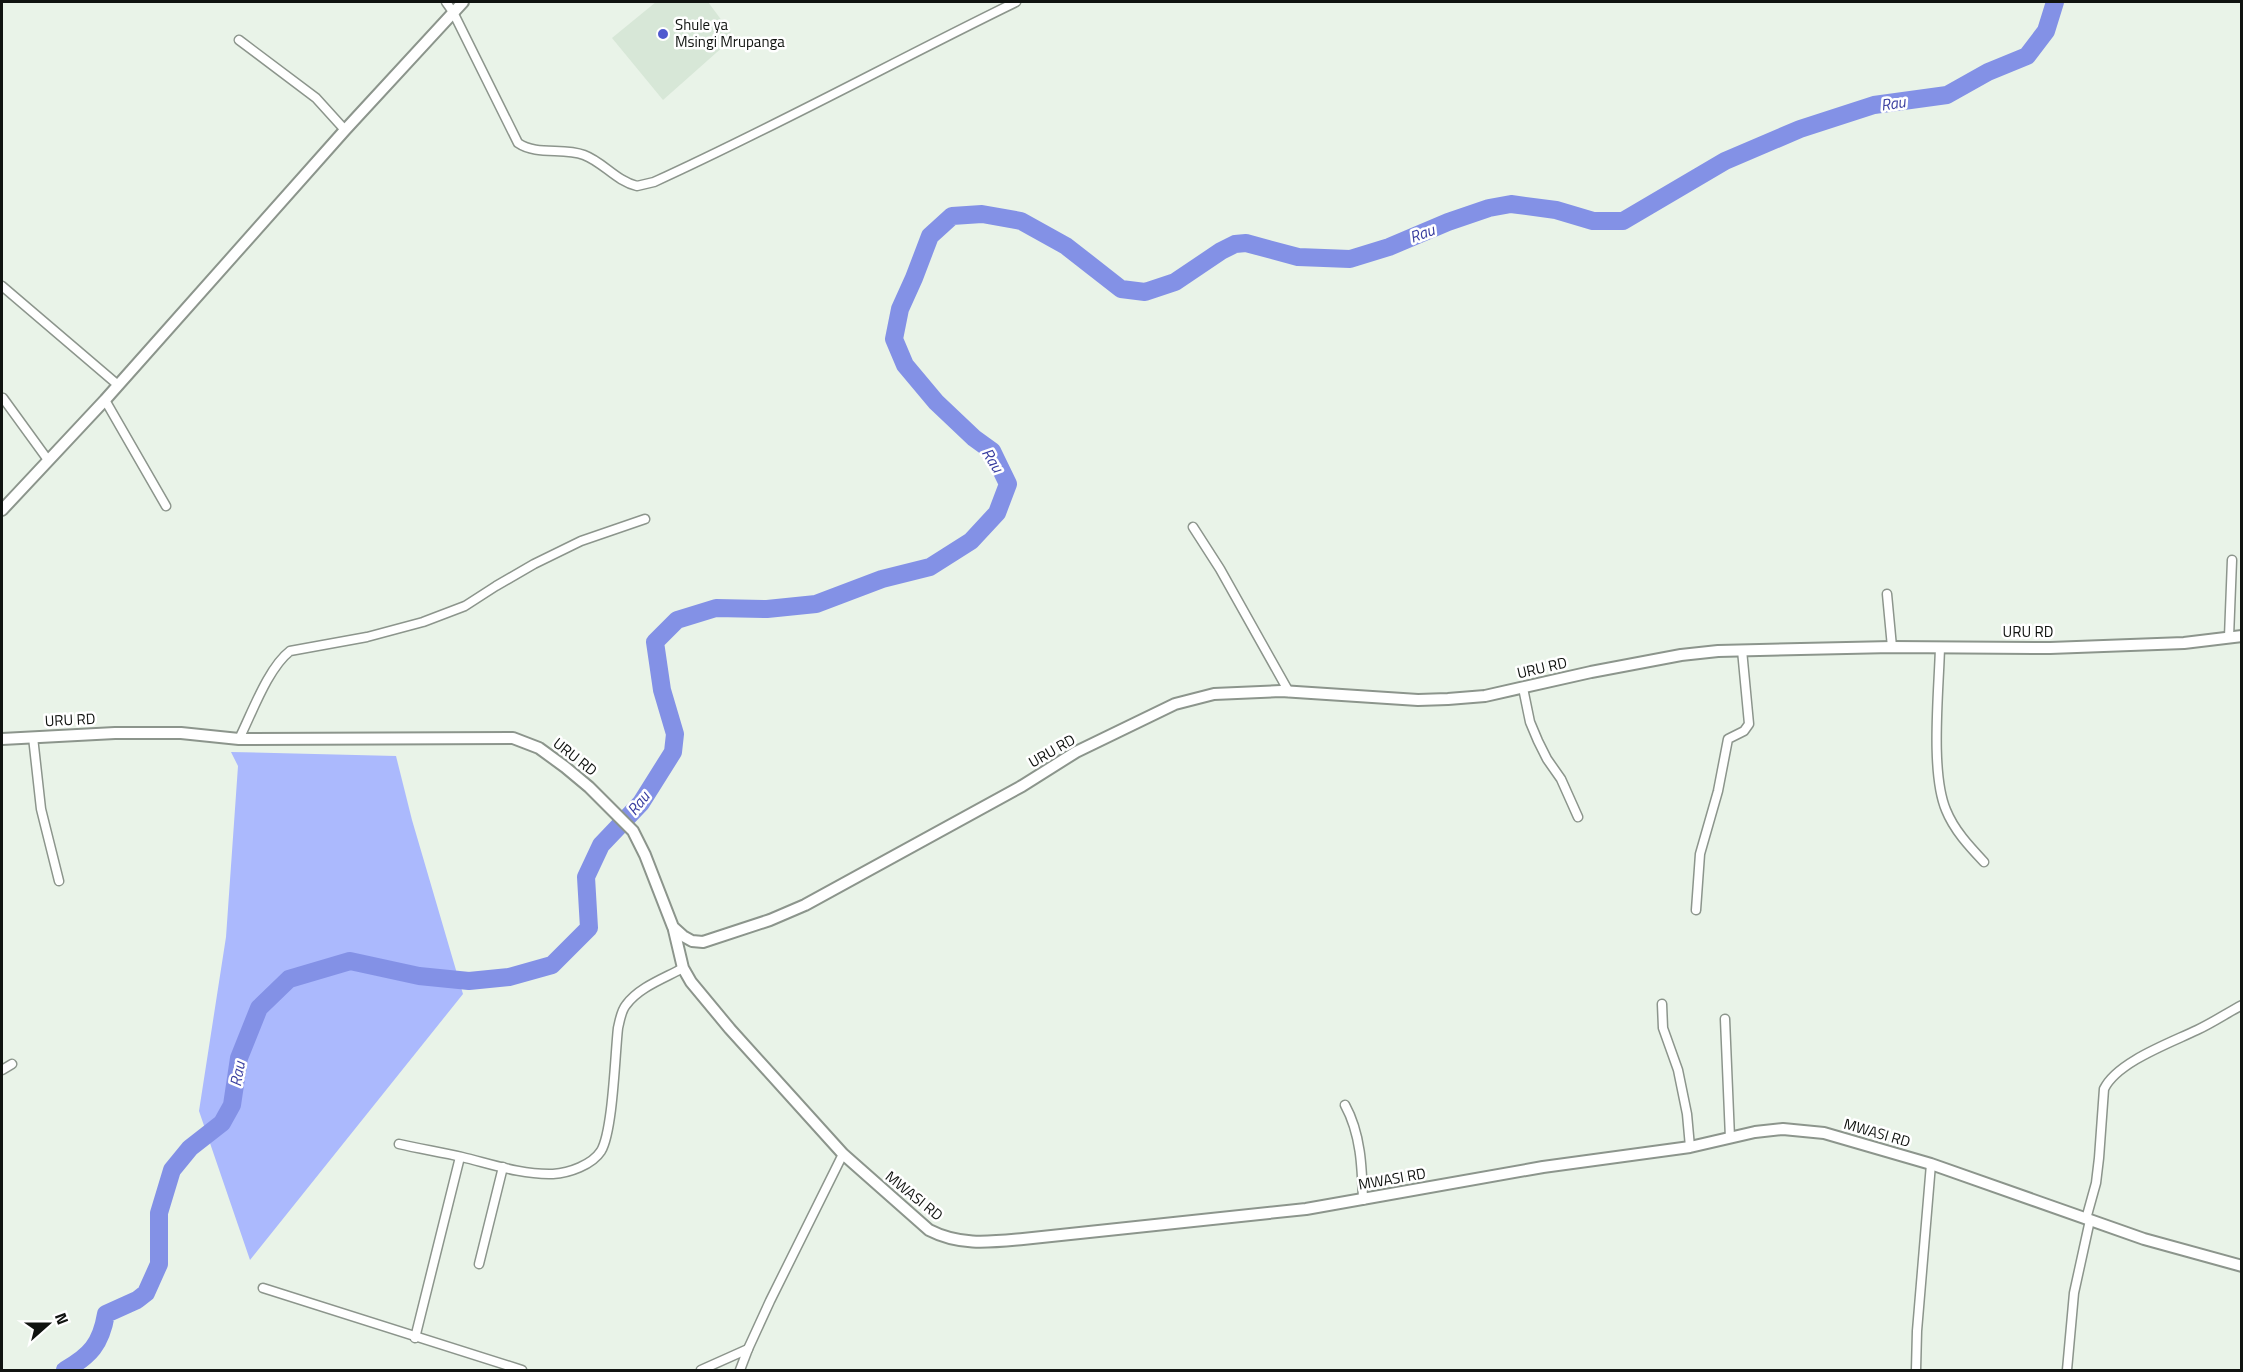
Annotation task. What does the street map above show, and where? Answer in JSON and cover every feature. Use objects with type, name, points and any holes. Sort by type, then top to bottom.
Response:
[{"type":"street","points":[[446,2],[518,143],[525,148],[582,154],[613,175],[637,186],[654,182],[788,119],[877,71],[1016,2]]},
{"type":"street","points":[[2,510],[118,386],[345,130],[463,2]]},
{"type":"street","points":[[239,40],[316,98],[345,130]]},
{"type":"street","points":[[2,286],[118,386]]},
{"type":"street","points":[[3,398],[48,460]]},
{"type":"street","points":[[105,400],[166,506]]},
{"type":"street","points":[[239,739],[273,670],[281,658],[290,651],[367,637],[423,622],[465,606],[534,564],[581,541],[645,519]]},
{"type":"street","points":[[1193,527],[1220,569],[1289,692]]},
{"type":"street","points":[[2229,637],[2232,560]]},
{"type":"street","points":[[1887,594],[1892,647]]},
{"type":"street","name":"URU RD","points":[[2,739],[115,733],[181,733],[239,739],[513,738],[539,748],[565,766],[590,787],[633,831],[645,855],[673,927],[683,936],[703,942],[770,920],[806,905],[1022,786],[1076,752],[1175,704],[1214,694],[1289,692],[1418,700],[1485,696],[1681,655],[1742,650],[1892,647],[2050,648],[2184,643],[2241,636]]},
{"type":"street","points":[[1940,647],[1938,737],[1941,794],[1952,822],[1966,843],[1984,862]]},
{"type":"street","points":[[1696,910],[1700,854],[1718,791],[1728,739],[1744,731],[1749,724],[1742,650]]},
{"type":"street","points":[[1523,688],[1530,722],[1538,741],[1565,786],[1578,817]]},
{"type":"street","points":[[33,737],[41,809],[58,881]]},
{"type":"street","name":"MWASI RD","points":[[673,927],[683,968],[691,982],[730,1029],[843,1154],[929,1230],[945,1238],[978,1244],[1306,1209],[1544,1167],[1690,1147],[1765,1131],[1807,1130],[1930,1164],[2144,1239],[2241,1266]]},
{"type":"street","points":[[399,1144],[503,1167],[553,1174],[569,1171],[588,1163],[601,1151],[608,1130],[618,1028],[622,1012],[632,998],[683,968]]},
{"type":"street","points":[[1662,1004],[1663,1028],[1678,1070],[1687,1114],[1690,1147]]},
{"type":"street","points":[[2067,1371],[2074,1293],[2096,1183],[2104,1089],[2116,1073],[2241,1005]]},
{"type":"street","points":[[1725,1018],[1730,1138]]},
{"type":"street","points":[[2,1070],[12,1064]]},
{"type":"street","points":[[1345,1105],[1358,1136],[1363,1200]]},
{"type":"street","points":[[740,1371],[748,1348],[843,1154]]},
{"type":"street","points":[[415,1338],[460,1157]]},
{"type":"street","points":[[1917,1371],[1918,1308],[1930,1164]]},
{"type":"street","points":[[479,1263],[503,1167]]},
{"type":"street","points":[[263,1288],[522,1371]]},
{"type":"street","points":[[701,1371],[748,1348]]},
{"type":"shaded area","points":[[656,2],[708,2],[734,37],[663,100],[612,38]]},
{"type":"shaded area","points":[[231,752],[396,756],[412,820],[463,994],[250,1260],[199,1111],[226,937],[238,766]]},
{"type":"waterway","name":"Rau","points":[[65,1370],[81,1360],[93,1348],[101,1333],[106,1314],[137,1300],[146,1293],[159,1264],[159,1213],[172,1170],[190,1148],[222,1123],[232,1105],[239,1058],[259,1008],[289,979],[350,961],[419,976],[469,981],[509,977],[552,965],[589,928],[586,877],[601,845],[641,803],[673,752],[675,734],[662,690],[655,642],[677,620],[716,608],[767,609],[816,604],[882,579],[930,567],[971,541],[997,513],[1008,484],[992,451],[974,438],[936,402],[905,365],[894,339],[900,309],[930,236],[952,216],[982,214],[1021,221],[1066,246],[1121,289],[1145,292],[1175,282],[1235,244],[1246,243],[1298,257],[1350,259],[1389,247],[1448,222],[1489,208],[1511,204],[1556,210],[1593,221],[1623,221],[1725,161],[1800,129],[1874,105],[1947,95],[1988,72],[2027,56],[2046,31],[2055,2]]},
{"type":"place","name":"Shule ya Msingi Mrupanga","points":[[663,34]]}]
